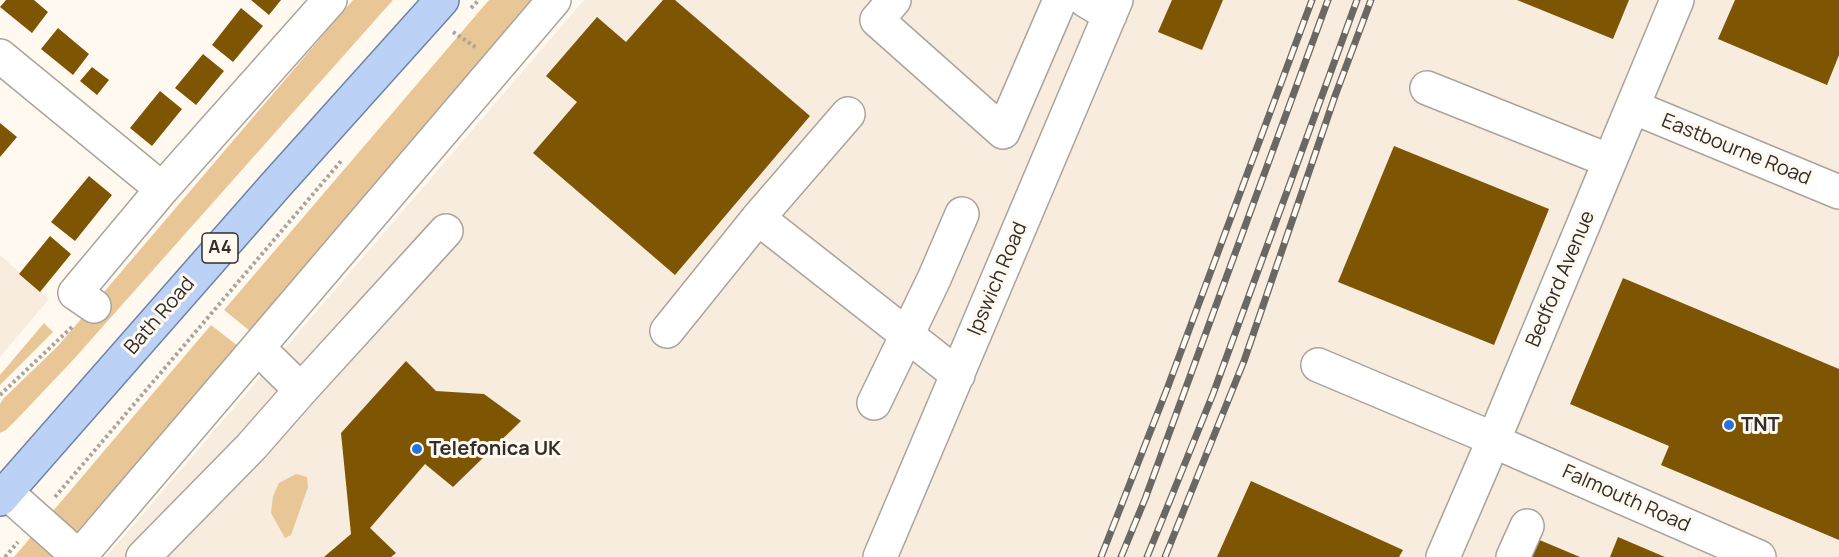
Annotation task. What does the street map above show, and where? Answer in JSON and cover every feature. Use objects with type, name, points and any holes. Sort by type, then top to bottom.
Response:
[{"type":"main road","name":"Bath Road","points":[[7,482],[274,187],[455,13]]},
{"type":"street","points":[[94,306],[75,293],[162,189],[330,0]]},
{"type":"street","points":[[7,482],[37,519],[79,557],[554,0]]},
{"type":"street","points":[[894,0],[877,20],[1002,132],[1060,0]]},
{"type":"street","name":"Bedford Avenue","points":[[1443,557],[1677,0]]},
{"type":"street","name":"Ipswich Road","points":[[880,557],[958,375],[1104,5]]},
{"type":"street","points":[[0,56],[162,189]]},
{"type":"street","points":[[1427,88],[1610,161]]},
{"type":"street","name":"Eastbourne Road","points":[[1633,107],[1836,181]]},
{"type":"street","points":[[667,331],[758,218],[848,114]]},
{"type":"street","points":[[874,402],[962,214]]},
{"type":"street","points":[[758,218],[958,375]]},
{"type":"street","points":[[115,516],[147,552],[252,447],[446,231]]},
{"type":"street","points":[[258,348],[301,390]]},
{"type":"street","name":"Falmouth Road","points":[[1318,365],[1759,557]]},
{"type":"street","points":[[1513,557],[1527,526]]},
{"type":"path","points":[[479,0],[455,13],[451,31],[499,62]]},
{"type":"path","points":[[5,557],[344,157]]},
{"type":"shaded area","points":[[353,0],[393,0],[73,360],[6,430],[0,433],[0,404],[3,399],[58,346]]},
{"type":"shaded area","points":[[489,0],[531,0],[250,331],[224,310]]},
{"type":"shaded area","points":[[584,0],[1839,0],[1839,557],[106,557]]},
{"type":"shaded area","points":[[0,255],[49,299],[0,357]]},
{"type":"shaded area","points":[[44,323],[53,332],[0,385],[0,375]]},
{"type":"shaded area","points":[[211,325],[238,346],[55,557],[14,557]]},
{"type":"shaded area","points":[[296,474],[307,477],[308,487],[291,535],[285,538],[271,513],[273,496],[279,483]]},
{"type":"building","points":[[6,0],[34,0],[48,12],[32,33],[0,7]]},
{"type":"building","points":[[251,0],[281,0],[269,15]]},
{"type":"building","points":[[663,0],[675,0],[810,116],[675,275],[533,153],[577,102],[546,76],[597,17],[626,42]]},
{"type":"building","points":[[1172,0],[1223,0],[1202,50],[1158,32]]},
{"type":"building","points":[[1517,0],[1629,0],[1613,39]]},
{"type":"building","points":[[1735,0],[1839,0],[1839,55],[1827,85],[1718,39]]},
{"type":"building","points":[[241,8],[263,26],[233,62],[212,45]]},
{"type":"building","points":[[58,28],[89,54],[73,75],[41,49]]},
{"type":"building","points":[[203,54],[224,71],[196,105],[175,88]]},
{"type":"building","points":[[92,67],[109,80],[97,95],[80,81]]},
{"type":"building","points":[[160,91],[182,109],[152,146],[130,128]]},
{"type":"building","points":[[0,123],[17,137],[0,157]]},
{"type":"building","points":[[1394,146],[1549,209],[1494,345],[1338,282]]},
{"type":"building","points":[[89,176],[112,195],[75,241],[51,222]]},
{"type":"building","points":[[50,236],[71,254],[40,292],[19,274]]},
{"type":"building","name":"TNT","points":[[1623,278],[1839,369],[1839,540],[1661,465],[1669,446],[1570,404]]},
{"type":"building","name":"Telefonica UK","points":[[406,361],[436,391],[484,394],[521,421],[453,487],[425,464],[370,528],[396,553],[391,557],[324,557],[351,534],[341,433]]},
{"type":"building","points":[[1251,481],[1403,550],[1399,557],[1217,557]]},
{"type":"building","points":[[1530,536],[1580,557],[1521,557]]},
{"type":"building","points":[[1618,537],[1625,540],[1665,557],[1610,557]]},
{"type":"railway","points":[[1101,557],[1167,389],[1312,0]]},
{"type":"railway","points":[[1121,557],[1145,499],[1328,0]]},
{"type":"railway","points":[[1147,557],[1213,394],[1357,0]]},
{"type":"railway","points":[[1165,557],[1244,361],[1335,96],[1371,0]]},
{"type":"place","name":"TNT","points":[[1729,425]]},
{"type":"place","name":"Telefonica UK","points":[[417,449]]}]
